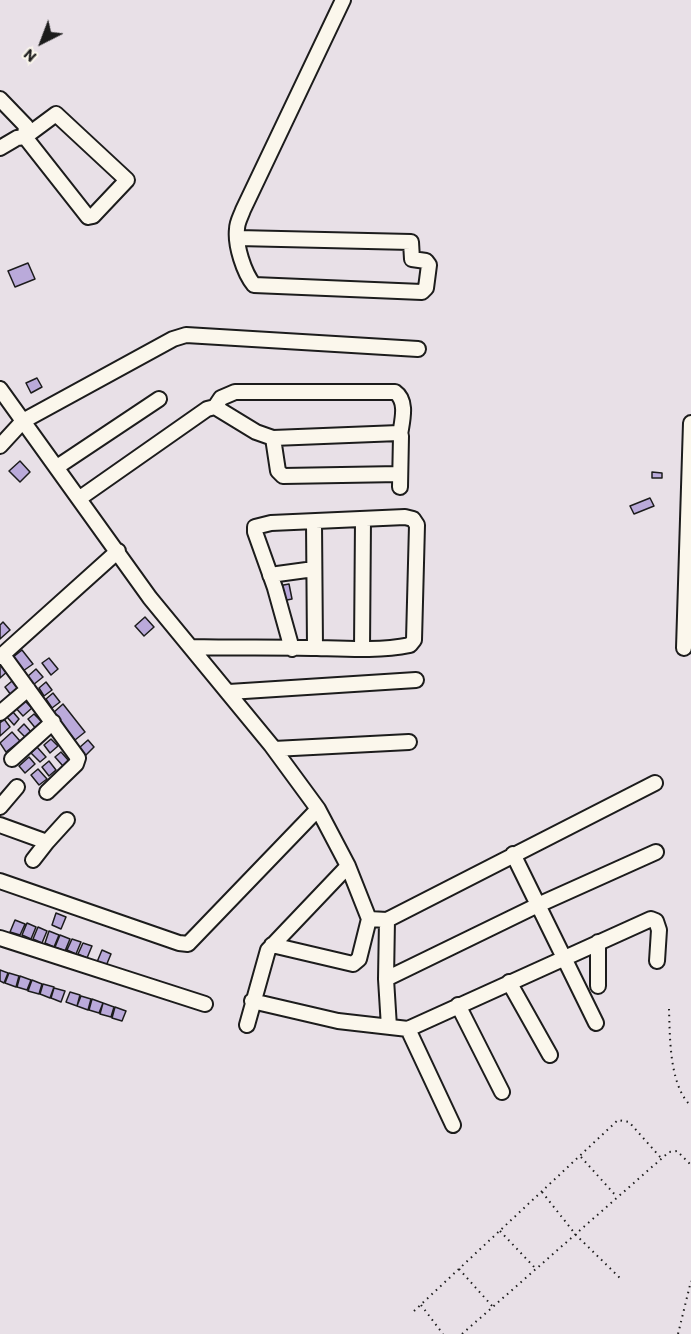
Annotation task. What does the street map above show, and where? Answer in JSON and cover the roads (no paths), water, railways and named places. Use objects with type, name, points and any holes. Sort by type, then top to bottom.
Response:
[{"type":"street","points":[[238,238],[411,242],[412,259],[426,261],[429,265],[426,288],[422,292],[254,285],[241,257],[238,238],[237,230],[243,210],[265,158],[311,71],[343,0]]},
{"type":"street","points":[[0,99],[26,126],[25,137],[88,217],[93,216],[127,180],[56,114],[25,137],[17,138],[0,148]]},
{"type":"street","points":[[0,446],[23,421],[173,339],[186,335],[418,349]]},
{"type":"street","points":[[0,389],[150,598],[229,692],[318,808],[348,866],[369,919],[359,959],[353,964],[272,945]]},
{"type":"street","points":[[80,498],[207,409],[214,407],[220,398],[235,392],[395,392],[401,396],[403,405],[400,480],[283,476],[278,471],[273,438]]},
{"type":"street","points":[[57,467],[159,399]]},
{"type":"street","points":[[214,407],[256,432],[273,438],[395,433],[400,435]]},
{"type":"street","points":[[684,648],[691,423]]},
{"type":"street","points":[[192,647],[292,649],[315,648],[362,650],[406,646],[414,642],[417,525],[408,517],[260,524],[254,528],[292,649]]},
{"type":"street","points":[[362,650],[363,520]]},
{"type":"street","points":[[314,522],[315,648]]},
{"type":"street","points":[[47,792],[78,760],[75,751],[1,656],[118,551]]},
{"type":"street","points":[[270,575],[314,569]]},
{"type":"street","points":[[229,692],[416,680]]},
{"type":"street","points":[[0,713],[28,689]]},
{"type":"street","points":[[12,759],[53,722]]},
{"type":"street","points":[[274,749],[409,742]]},
{"type":"street","points":[[369,919],[387,920],[656,783]]},
{"type":"street","points":[[0,807],[17,788]]},
{"type":"street","points":[[0,881],[179,943],[188,944],[318,808]]},
{"type":"street","points":[[33,860],[67,820]]},
{"type":"street","points":[[0,825],[47,842]]},
{"type":"street","points":[[386,979],[538,905],[656,852]]},
{"type":"street","points":[[513,854],[596,1023]]},
{"type":"street","points":[[247,1025],[265,957],[272,945],[348,866]]},
{"type":"street","points":[[252,1001],[338,1022],[408,1029],[651,919],[656,921],[659,930],[657,961]]},
{"type":"street","points":[[387,920],[386,979],[389,1027]]},
{"type":"street","points":[[0,938],[205,1004]]},
{"type":"street","points":[[598,942],[598,986]]},
{"type":"street","points":[[509,982],[550,1055]]},
{"type":"street","points":[[458,1005],[502,1092]]},
{"type":"street","points":[[408,1029],[453,1125]]}]
